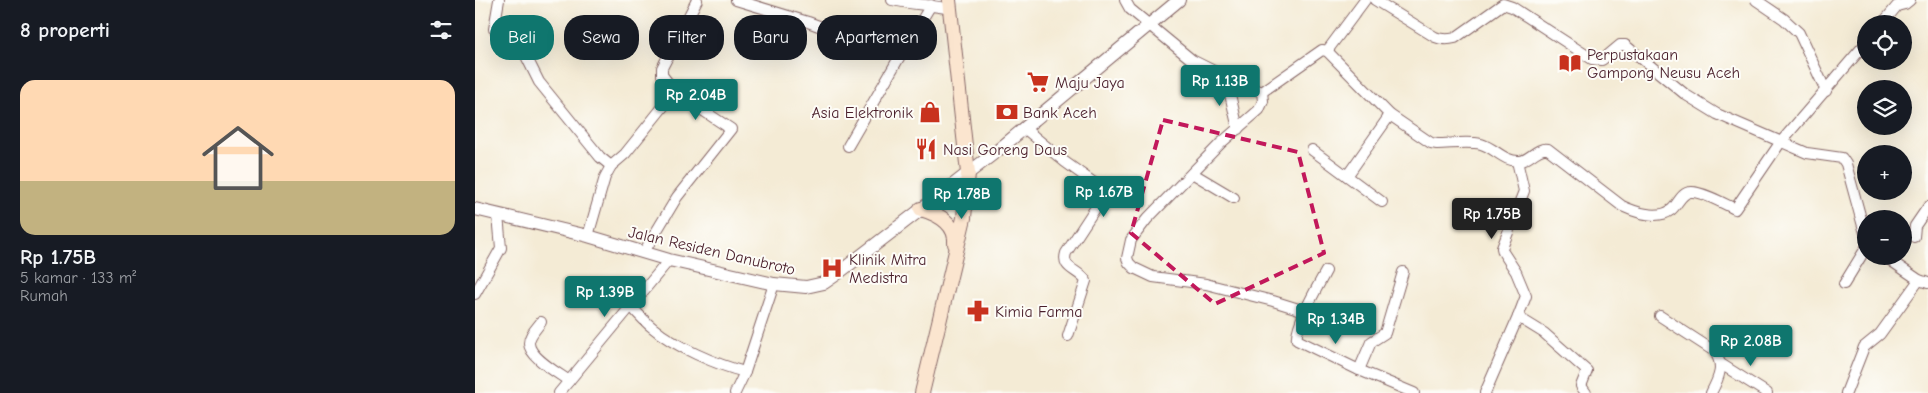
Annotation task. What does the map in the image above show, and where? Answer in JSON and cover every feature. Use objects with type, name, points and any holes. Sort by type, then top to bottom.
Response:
[{"type":"main road","points":[[923,393],[963,218],[968,173],[949,4]]},
{"type":"main road","points":[[921,209],[936,213],[949,225],[955,237],[952,262]]},
{"type":"street","points":[[499,0],[494,29],[525,54],[539,82],[600,157],[611,166]]},
{"type":"street","points":[[644,252],[677,197],[731,129],[675,92],[662,75],[662,68],[697,0]]},
{"type":"street","points":[[736,0],[763,4],[817,25]]},
{"type":"street","points":[[892,0],[920,5],[949,4]]},
{"type":"street","points":[[1125,0],[1130,10],[1192,60],[1262,92]]},
{"type":"street","name":"Jalan Residen Danubroto","points":[[475,209],[588,236],[669,260],[774,284],[806,287],[824,282],[968,173],[1179,0]]},
{"type":"street","points":[[1327,51],[1365,0]]},
{"type":"street","points":[[1375,0],[1441,40],[1455,38],[1503,4],[1512,7],[1593,59],[1602,60],[1620,45],[1625,45],[1700,104],[1717,114],[1780,143],[1807,153],[1816,156],[1839,157],[1845,161],[1859,210]]},
{"type":"street","points":[[1755,0],[1785,19],[1799,33],[1826,91]]},
{"type":"street","points":[[1889,15],[1894,9],[1910,0]]},
{"type":"street","points":[[925,15],[931,5]]},
{"type":"street","points":[[1262,92],[1318,52],[1322,50],[1327,51],[1389,115],[1431,143],[1479,144],[1508,160],[1517,161],[1522,161],[1541,149],[1548,149],[1608,196],[1632,211],[1641,213],[1665,213],[1672,209],[1686,193],[1692,192],[1735,209],[1780,143],[1857,54]]},
{"type":"street","points":[[848,146],[898,60]]},
{"type":"street","points":[[1226,77],[1238,129]]},
{"type":"street","points":[[588,236],[605,177],[611,166],[625,154],[675,92]]},
{"type":"street","points":[[1262,92],[1263,102],[1259,110],[1221,143],[1147,219],[1131,240],[1127,253],[1129,263],[1140,272],[1153,277],[1206,284],[1305,311]]},
{"type":"street","points":[[1347,176],[1389,115]]},
{"type":"street","points":[[1024,128],[1065,162],[1104,190],[1102,198],[1066,253],[1064,260],[1067,266],[1082,275],[1086,281],[1068,336]]},
{"type":"street","points":[[1312,150],[1382,202]]},
{"type":"street","points":[[1485,393],[1526,296],[1517,272],[1502,248],[1524,191],[1517,161]]},
{"type":"street","points":[[1192,173],[1234,198]]},
{"type":"street","points":[[1914,237],[1915,226],[1928,207]]},
{"type":"street","points":[[475,294],[501,248],[498,215]]},
{"type":"street","points":[[541,322],[530,337],[529,342],[534,355],[565,389],[669,260]]},
{"type":"street","points":[[1843,284],[1857,262]]},
{"type":"street","points":[[1846,393],[1865,347],[1880,334],[1923,282],[1898,265]]},
{"type":"street","points":[[1326,271],[1305,311],[1296,335],[1297,340],[1401,390],[1414,393]]},
{"type":"street","points":[[1359,370],[1371,342],[1385,333],[1403,272]]},
{"type":"street","points":[[735,393],[745,372],[774,284]]},
{"type":"street","points":[[631,306],[652,328],[679,345],[731,368],[745,372]]},
{"type":"street","points":[[1660,316],[1714,351],[1721,364],[1767,393]]},
{"type":"street","points":[[1518,317],[1544,333],[1587,371],[1581,386],[1586,393]]},
{"type":"street","points":[[1711,393],[1720,372],[1721,364]]},
{"type":"highlighted area","points":[[1163,120],[1298,152],[1324,253],[1215,304],[1131,233]]},
{"type":"place","name":"Perpustakaan Gampong Neusu Aceh","points":[[1570,63]]},
{"type":"place","name":"Maju Jaya","points":[[1038,82]]},
{"type":"place","name":"Asia Elektronik","points":[[930,112]]},
{"type":"place","name":"Bank Aceh","points":[[1007,112]]},
{"type":"place","name":"Nasi Goreng Daus","points":[[926,149]]},
{"type":"place","name":"Klinik Mitra Medistra","points":[[832,268]]},
{"type":"place","name":"Kimia Farma","points":[[978,311]]}]
